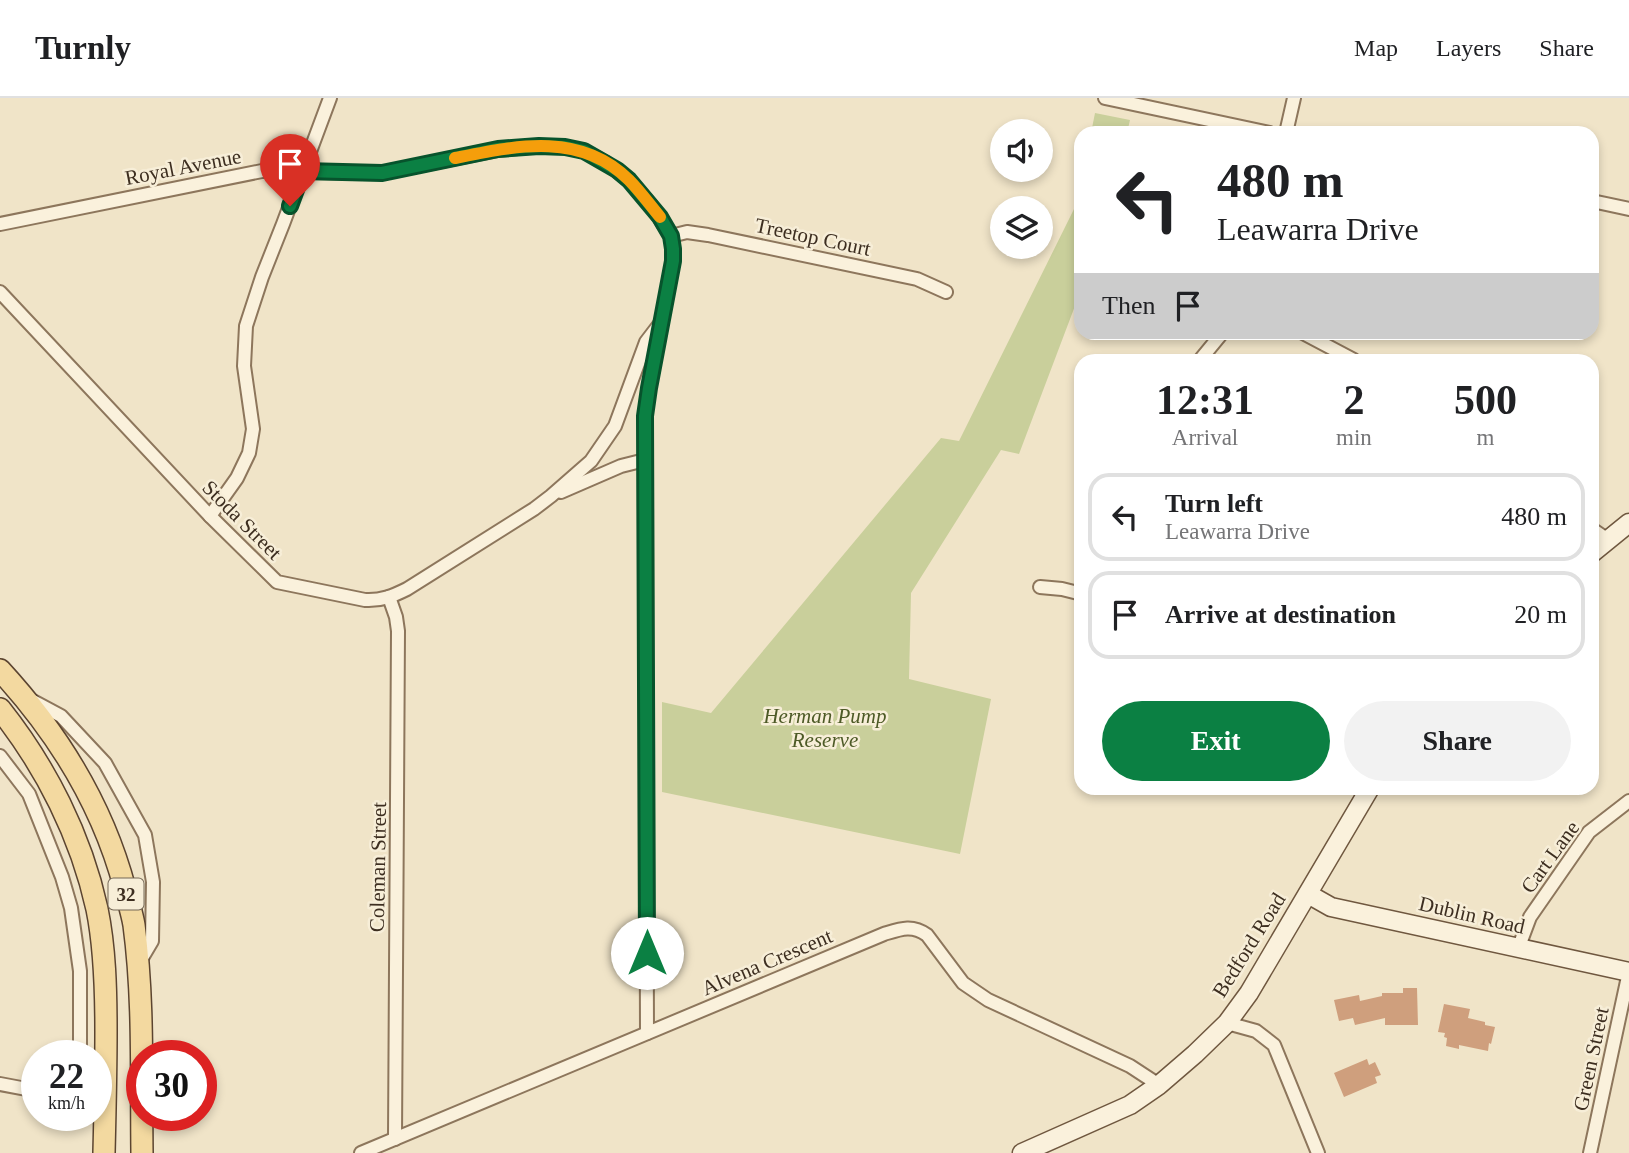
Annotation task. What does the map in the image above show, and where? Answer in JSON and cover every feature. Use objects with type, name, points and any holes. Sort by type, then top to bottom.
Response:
[{"type":"main road","points":[[1599,547],[1629,523]]},
{"type":"main road","name":"32","points":[[0,670],[44,724],[79,775],[96,806],[122,878],[133,923],[137,967],[142,1153]]},
{"type":"main road","name":"32","points":[[0,710],[39,764],[75,838],[90,882],[102,940],[106,1007],[104,1040]]},
{"type":"main road","name":"Bedford Road","points":[[1022,1153],[1130,1105],[1159,1085],[1227,1023],[1249,993],[1366,795]]},
{"type":"main road","name":"Dublin Road","points":[[1308,894],[1331,906],[1629,972]]},
{"type":"main road","name":"32","points":[[103,1131],[104,1153]]},
{"type":"street","points":[[210,516],[237,478],[249,453],[253,429],[244,366],[246,326],[330,98]]},
{"type":"street","points":[[1105,98],[1236,126]]},
{"type":"street","points":[[1288,126],[1294,98]]},
{"type":"street","name":"Royal Avenue","points":[[0,224],[262,171],[382,173],[498,149],[539,146],[584,151],[605,162],[629,180],[651,205],[671,236]]},
{"type":"street","points":[[1599,203],[1629,209]]},
{"type":"street","name":"Treetop Court","points":[[671,236],[687,232],[708,235],[917,279],[946,292]]},
{"type":"street","points":[[647,1033],[646,407],[673,261],[671,236]]},
{"type":"street","name":"Stoda Street","points":[[0,292],[210,516],[277,582],[354,599],[378,601],[407,589],[551,496],[591,461],[615,426],[646,341],[662,322]]},
{"type":"street","points":[[1205,354],[1216,340]]},
{"type":"street","points":[[1316,340],[1343,354]]},
{"type":"street","name":"Stoda Street","points":[[551,496],[621,466],[645,460]]},
{"type":"street","points":[[1599,534],[1608,540]]},
{"type":"street","points":[[1040,587],[1074,592]]},
{"type":"street","name":"Coleman Street","points":[[389,597],[398,631],[395,1139]]},
{"type":"street","points":[[20,694],[61,716],[105,763],[145,835],[153,882],[152,942],[137,967]]},
{"type":"street","points":[[0,756],[29,794],[68,898],[80,971],[80,1040]]},
{"type":"street","name":"Cart Lane","points":[[1518,948],[1530,918],[1589,832],[1629,801]]},
{"type":"street","name":"Alvena Crescent","points":[[361,1153],[884,934],[912,927],[927,935],[963,983],[988,1000],[1130,1066],[1159,1085]]},
{"type":"street","name":"Green Street","points":[[1590,1153],[1629,972]]},
{"type":"street","points":[[1227,1023],[1256,1031],[1273,1045],[1318,1153]]},
{"type":"street","points":[[0,1084],[21,1088]]},
{"type":"green space","points":[[1095,113],[1130,120],[1129,126],[1092,126]]},
{"type":"green space","name":"Herman Pump Reserve","points":[[1074,209],[1074,309],[1019,454],[1001,450],[911,593],[909,679],[991,699],[960,854],[662,792],[662,702],[711,713],[941,438],[959,441],[1049,259],[1053,259],[1053,251]]},
{"type":"building","points":[[1403,988],[1417,988],[1418,1025],[1385,1025],[1385,1018],[1355,1025],[1353,1018],[1339,1021],[1334,1000],[1359,995],[1360,1001],[1382,996],[1382,993],[1403,993]]},
{"type":"building","points":[[1444,1004],[1470,1009],[1468,1018],[1495,1027],[1488,1051],[1459,1045],[1459,1049],[1446,1046],[1445,1033],[1438,1032]]},
{"type":"building","points":[[1367,1059],[1369,1065],[1375,1062],[1381,1075],[1375,1077],[1377,1083],[1344,1097],[1334,1073]]},
{"type":"slow traffic","points":[[455,158],[498,149],[539,146],[584,151],[605,162],[629,180],[660,217]]},
{"type":"route","points":[[290,206],[303,171],[382,173],[498,149],[565,147],[584,151],[605,162],[629,180],[660,217],[671,236],[673,261],[645,416],[647,953]]}]
